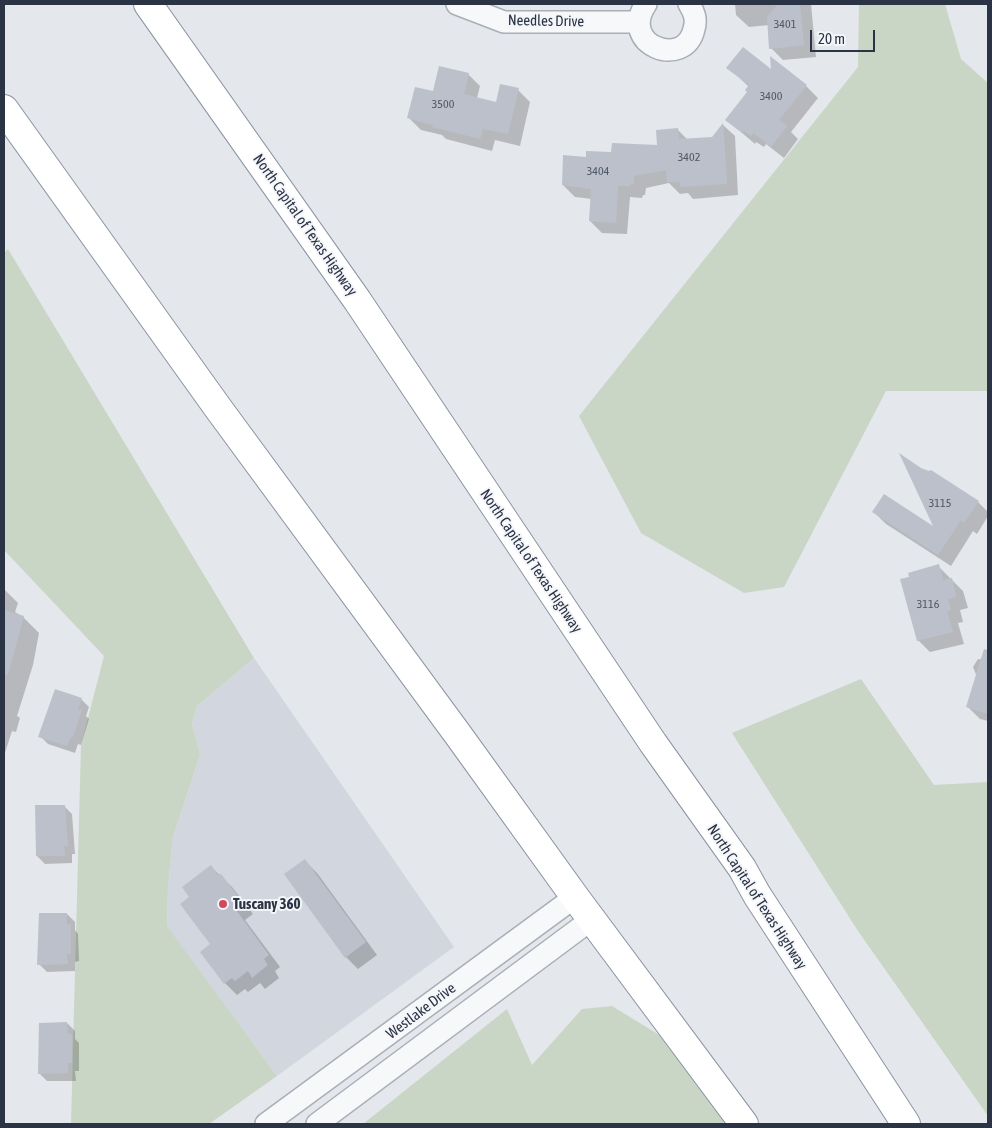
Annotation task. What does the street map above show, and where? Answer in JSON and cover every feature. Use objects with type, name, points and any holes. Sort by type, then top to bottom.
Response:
[{"type":"highway","name":"North Capital of Texas Highway","points":[[148,4],[357,300],[653,744],[742,868],[757,895],[904,1124]]},
{"type":"highway","points":[[4,109],[218,408],[744,1124]]},
{"type":"street","name":"Needles Drive","points":[[456,4],[504,22],[643,13],[641,33],[652,45],[668,50],[678,48],[688,42],[694,32],[696,22],[693,11],[688,4]]},
{"type":"street","name":"Westlake Drive","points":[[266,1124],[575,896]]},
{"type":"street","name":"Westlake Drive","points":[[317,1124],[592,919]]},
{"type":"shaded area","points":[[254,658],[454,947],[277,1076],[167,927],[168,886],[173,837],[200,755],[192,723],[197,706]]},
{"type":"green space","points":[[859,4],[945,4],[961,59],[988,83],[988,391],[886,391],[784,587],[744,593],[641,533],[579,416],[858,67]]},
{"type":"green space","points":[[8,249],[254,658],[197,706],[192,723],[200,755],[173,837],[168,886],[167,926],[277,1076],[209,1124],[71,1124],[81,745],[104,656],[4,550],[4,253]]},
{"type":"green space","points":[[861,679],[934,785],[988,782],[988,1116],[858,931],[732,733]]},
{"type":"green space","points":[[612,1006],[679,1047],[735,1124],[363,1124],[507,1009],[532,1065],[582,1009]]},
{"type":"building","points":[[778,4],[800,4],[804,45],[769,49],[767,17]]},
{"type":"building","points":[[743,47],[771,69],[770,56],[807,85],[779,120],[787,126],[771,147],[754,133],[751,136],[744,131],[742,133],[725,120],[747,92],[745,90],[749,85],[726,68]]},
{"type":"building","points":[[439,66],[469,73],[464,94],[496,102],[500,84],[519,88],[508,134],[483,129],[480,139],[432,127],[433,125],[407,118],[415,87],[433,91]]},
{"type":"building","points":[[723,123],[727,184],[680,187],[680,182],[667,182],[666,170],[634,176],[634,184],[631,183],[631,186],[618,186],[616,223],[589,221],[591,189],[562,185],[563,155],[586,157],[586,151],[611,152],[612,143],[657,145],[656,130],[678,128],[679,139],[712,137]]},
{"type":"building","points":[[899,453],[921,468],[931,470],[979,501],[964,523],[961,520],[938,555],[872,512],[884,494],[933,526]]},
{"type":"building","points":[[939,564],[943,580],[952,578],[956,597],[948,599],[951,610],[947,611],[953,632],[917,641],[900,579],[909,577],[908,573]]},
{"type":"building","points":[[4,610],[24,616],[8,675],[4,675]]},
{"type":"building","points":[[984,649],[988,650],[988,714],[966,707]]},
{"type":"building","points":[[55,689],[82,698],[78,709],[82,710],[73,737],[71,737],[67,746],[38,737]]},
{"type":"building","points":[[35,805],[65,805],[68,846],[64,846],[65,856],[36,856]]},
{"type":"building","points":[[305,859],[366,942],[345,958],[284,874]]},
{"type":"building","points":[[211,865],[218,875],[221,874],[242,901],[234,907],[269,955],[264,959],[268,965],[252,978],[248,971],[235,981],[232,978],[224,984],[200,952],[210,944],[180,904],[189,897],[182,887]]},
{"type":"building","points":[[39,913],[67,913],[67,925],[71,924],[71,954],[67,954],[68,964],[37,965]]},
{"type":"building","points":[[67,1022],[68,1034],[72,1034],[72,1063],[68,1063],[68,1073],[38,1074],[39,1023]]},
{"type":"place","name":"Tuscany 360","points":[[223,904]]}]
